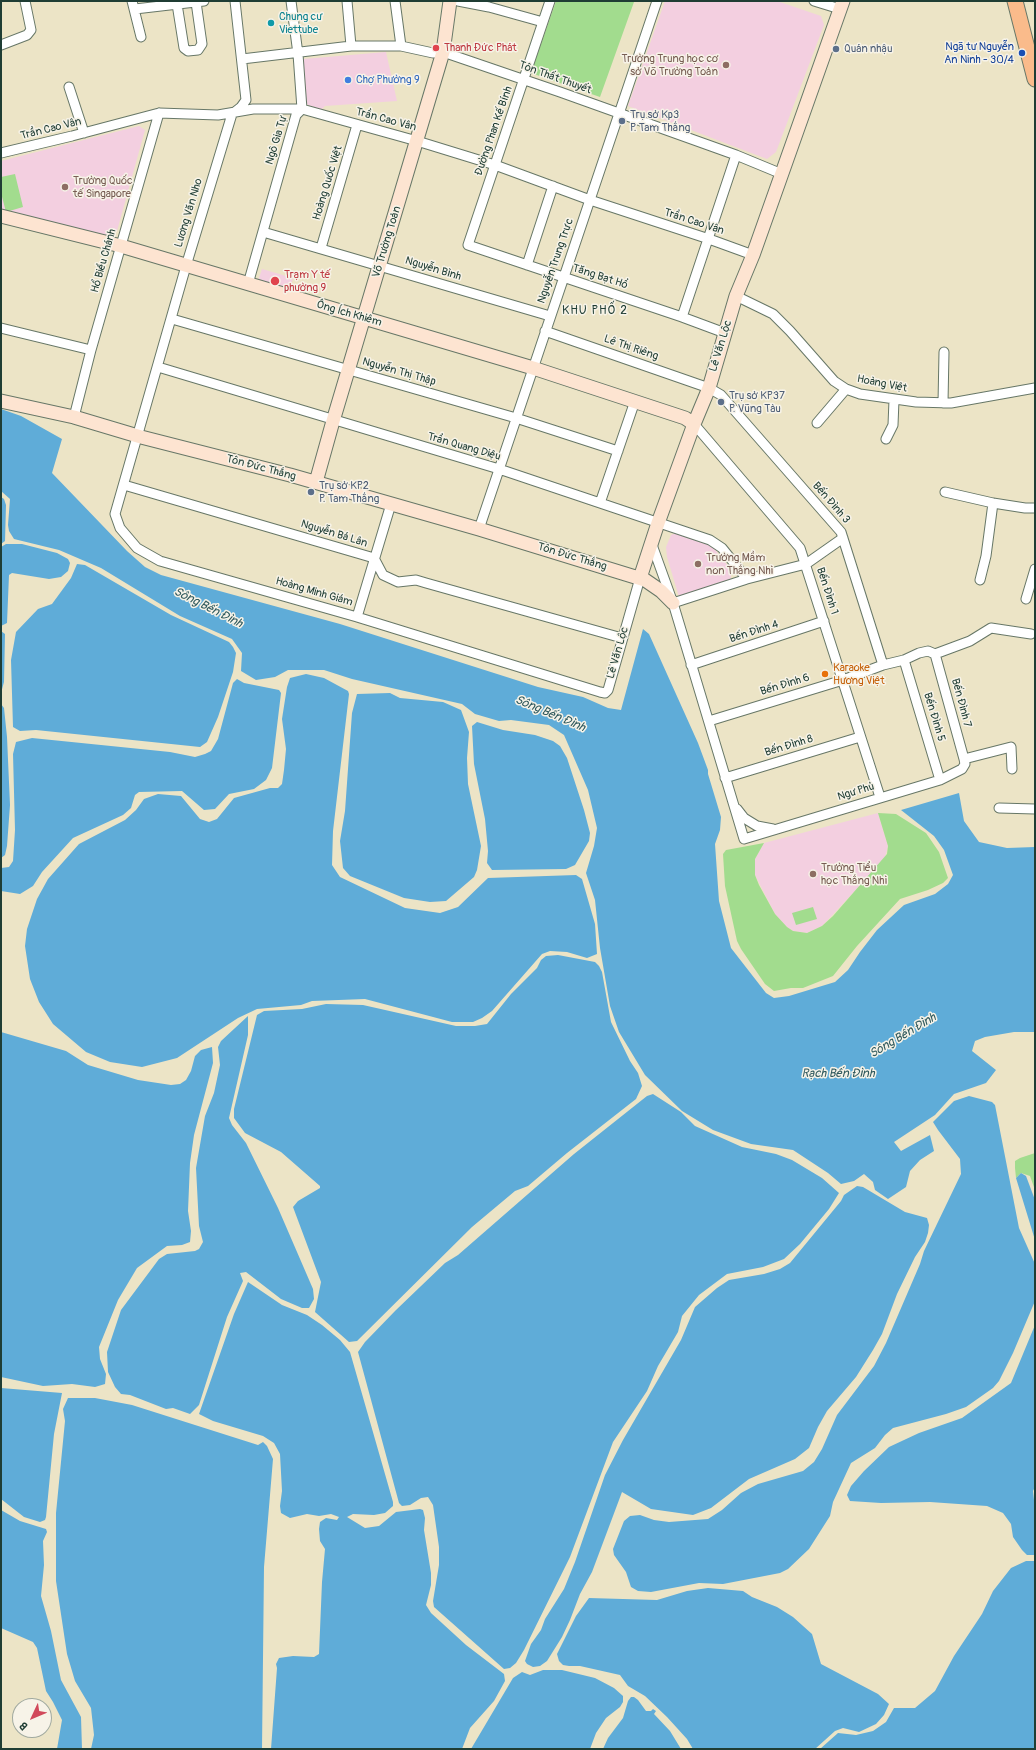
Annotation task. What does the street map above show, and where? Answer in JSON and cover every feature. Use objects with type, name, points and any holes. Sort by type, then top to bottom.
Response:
[{"type":"main road","points":[[1015,1],[1035,79]]},
{"type":"street","points":[[1,45],[27,35],[31,30],[25,1]]},
{"type":"street","name":"Lương Văn Nho","points":[[137,435],[232,114],[241,107],[246,100],[235,1]]},
{"type":"street","name":"Ngô Gia Tự","points":[[248,284],[296,115],[302,109],[298,54],[291,1]]},
{"type":"street","points":[[346,1],[352,46]]},
{"type":"street","points":[[395,1],[402,46]]},
{"type":"street","name":"Võ Trường Toản","points":[[316,482],[443,52],[450,1]]},
{"type":"street","points":[[458,1],[489,7],[543,22]]},
{"type":"street","name":"Đường Phan Kế Bính","points":[[468,245],[550,1]]},
{"type":"street","name":"Nguyễn Trung Trực","points":[[479,529],[657,1]]},
{"type":"street","points":[[814,1],[841,5]]},
{"type":"street","points":[[141,37],[134,5],[200,2],[202,44],[198,50],[188,51],[184,48],[181,3]]},
{"type":"street","name":"Lê Văn Lộc","points":[[605,693],[608,690],[651,542],[694,424],[709,388],[736,296],[753,255],[841,5]]},
{"type":"street","name":"Tôn Thất Thuyết","points":[[242,59],[298,54],[352,46],[402,46],[433,53],[443,52],[524,79],[736,155],[782,174]]},
{"type":"street","points":[[69,87],[84,133]]},
{"type":"street","name":"Trần Cao Vân","points":[[1,153],[160,113],[218,115],[232,114],[253,109],[302,109],[417,141],[495,165],[590,200],[753,255]]},
{"type":"street","name":"Hồ Biểu Chánh","points":[[74,417],[91,350],[160,113]]},
{"type":"street","name":"Hoàng Quốc Việt","points":[[321,248],[358,125]]},
{"type":"street","points":[[682,317],[736,155]]},
{"type":"street","points":[[527,265],[553,186]]},
{"type":"street","name":"Ông Ích Khiêm","points":[[1,216],[122,246],[533,368],[685,418],[694,424]]},
{"type":"street","name":"Nguyễn Bình","points":[[263,232],[550,316]]},
{"type":"street","name":"Tăng Bạt Hổ","points":[[468,245],[682,317],[725,333]]},
{"type":"street","name":"Hoàng Việt","points":[[736,296],[776,317],[834,381],[860,394],[894,400],[942,403],[960,402],[1035,388]]},
{"type":"street","name":"Nguyễn Thị Thập","points":[[172,319],[516,418],[618,451]]},
{"type":"street","points":[[1,328],[91,350]]},
{"type":"street","name":"Lê Thị Riêng","points":[[545,330],[709,388]]},
{"type":"street","points":[[942,403],[944,352]]},
{"type":"street","name":"Trần Quang Diệu","points":[[158,367],[333,421],[499,469],[710,540],[718,545],[747,579]]},
{"type":"street","name":"Bến Đình 3","points":[[709,388],[721,395],[838,527],[843,538],[883,665]]},
{"type":"street","points":[[817,423],[846,388]]},
{"type":"street","points":[[886,439],[893,427],[894,400]]},
{"type":"street","name":"Tôn Đức Thắng","points":[[1,401],[74,417],[316,482],[479,529],[640,578],[661,591],[673,603]]},
{"type":"street","points":[[600,503],[635,401]]},
{"type":"street","name":"Bến Đình 1","points":[[694,424],[800,548],[880,797]]},
{"type":"street","name":"Hoàng Minh Giám","points":[[137,435],[115,514],[126,536],[137,548],[146,554],[160,561],[357,617],[594,691],[605,693]]},
{"type":"street","name":"Nguyễn Bá Lân","points":[[124,485],[374,558],[383,575],[398,582],[416,580],[426,582],[622,638]]},
{"type":"street","points":[[945,492],[993,503],[1035,508]]},
{"type":"street","points":[[980,580],[986,556],[993,503]]},
{"type":"street","points":[[357,617],[391,504]]},
{"type":"street","points":[[673,603],[747,579],[806,564],[843,538]]},
{"type":"street","points":[[651,542],[673,603],[734,805],[739,813],[750,822],[757,826],[775,830]]},
{"type":"street","points":[[1026,599],[1035,569]]},
{"type":"street","name":"Bến Đình 4","points":[[691,665],[824,621]]},
{"type":"street","name":"Bến Đình 6","points":[[709,721],[843,680],[883,665],[904,660],[928,651],[935,654],[970,641],[991,628],[1030,634]]},
{"type":"street","name":"Bến Đình 7","points":[[935,654],[964,758]]},
{"type":"street","name":"Bến Đình 5","points":[[904,660],[940,780]]},
{"type":"street","name":"Bến Đình 8","points":[[725,778],[860,737]]},
{"type":"street","points":[[964,758],[1011,747],[1012,769]]},
{"type":"street","name":"Ngư Phủ","points":[[734,805],[744,839],[940,780],[960,771],[965,764],[964,758]]},
{"type":"street","points":[[999,808],[1035,809]]},
{"type":"shaded area","name":"Trường Trung học cơ sở Võ Trường Toản","points":[[665,1],[777,1],[821,16],[824,25],[776,152],[767,159],[628,106]]},
{"type":"shaded area","name":"Chợ Phường 9","points":[[386,52],[397,101],[325,106],[321,110],[306,104],[303,59]]},
{"type":"shaded area","name":"Trường Quốc tế Singapore","points":[[139,126],[145,130],[117,231],[111,236],[1,212],[1,161]]},
{"type":"shaded area","name":"Trạm Y tế phường 9","points":[[262,269],[293,278],[289,293],[257,284]]},
{"type":"shaded area","name":"Trường Mầm non Thắng Nhì","points":[[676,533],[706,542],[713,547],[732,571],[730,581],[679,597],[667,557],[666,547],[671,535]]},
{"type":"shaded area","name":"Trường Tiểu học Thắng Nhì","points":[[878,813],[888,846],[885,857],[880,864],[822,926],[807,933],[793,931],[787,927],[775,914],[755,875],[755,859],[764,843]]},
{"type":"green space","points":[[556,1],[634,2],[600,97],[531,73]]},
{"type":"green space","points":[[15,174],[23,207],[6,212],[1,193],[1,177]]},
{"type":"green space","points":[[878,813],[896,814],[926,833],[939,852],[948,878],[943,883],[928,890],[900,899],[857,946],[833,976],[803,988],[791,988],[774,991],[765,984],[737,941],[725,886],[723,854],[726,850],[764,843],[755,859],[755,875],[759,885],[775,914],[787,927],[793,931],[807,933],[822,926],[833,916],[887,854],[888,846]]},
{"type":"green space","points":[[813,907],[817,919],[796,925],[792,913]]},
{"type":"green space","points":[[1035,1153],[1035,1190],[1030,1176],[1021,1173],[1016,1178],[1015,1161]]},
{"type":"water","name":"Rạch Bến Đình","points":[[1,409],[21,416],[62,439],[52,473],[127,551],[145,567],[161,575],[340,624],[538,687],[583,697],[608,708],[621,710],[643,629],[649,634],[698,743],[708,770],[721,817],[720,830],[715,844],[719,901],[731,948],[766,993],[774,998],[789,996],[835,982],[848,970],[877,930],[904,905],[935,894],[948,884],[953,875],[944,850],[934,836],[901,810],[959,793],[964,821],[979,842],[1007,848],[1035,847],[1035,1032],[1014,1032],[985,1037],[975,1041],[972,1051],[996,1070],[986,1083],[954,1094],[935,1115],[894,1142],[901,1151],[930,1135],[934,1151],[920,1160],[910,1171],[906,1187],[888,1199],[875,1190],[873,1182],[864,1174],[854,1181],[841,1184],[828,1173],[793,1150],[751,1144],[713,1130],[682,1111],[645,1075],[619,1032],[610,1006],[600,948],[595,900],[586,873],[594,846],[597,828],[588,790],[564,735],[549,725],[511,720],[499,721],[475,714],[462,704],[352,679],[324,670],[288,670],[275,677],[256,680],[241,671],[242,653],[232,639],[180,616],[101,568],[59,550],[14,539],[9,531],[8,525],[10,499],[1,491]]},
{"type":"water","points":[[1,497],[4,499],[6,505],[5,541],[1,544]]},
{"type":"water","points":[[6,544],[22,544],[57,553],[68,559],[70,563],[68,571],[61,577],[49,579],[12,573],[9,575],[7,623],[1,626],[1,547]]},
{"type":"water","points":[[77,564],[85,565],[171,615],[229,642],[233,647],[236,653],[233,672],[218,717],[207,742],[200,747],[36,730],[20,731],[13,727],[11,660],[16,632],[38,609],[52,604],[71,578]]},
{"type":"water","points":[[1,631],[5,634],[4,682],[1,693]]},
{"type":"water","points":[[306,674],[324,678],[348,691],[349,694],[333,831],[332,865],[340,877],[405,908],[440,913],[458,907],[488,878],[576,875],[582,879],[595,924],[597,954],[587,958],[567,952],[550,951],[542,954],[492,1011],[473,1022],[452,1022],[365,999],[312,1001],[301,1005],[257,1009],[238,1018],[177,1058],[142,1067],[110,1062],[86,1052],[53,1024],[39,1002],[30,979],[25,946],[27,929],[37,899],[48,879],[79,844],[125,820],[136,810],[144,799],[158,794],[181,796],[200,819],[209,822],[217,819],[234,798],[270,788],[278,788],[282,784],[286,749],[282,719],[287,687],[290,678]]},
{"type":"water","points":[[237,679],[244,683],[279,690],[281,693],[272,768],[266,780],[254,789],[229,794],[215,809],[204,810],[182,791],[139,792],[135,795],[131,808],[123,815],[73,838],[42,872],[33,886],[20,894],[1,891],[1,868],[9,867],[13,861],[15,830],[13,754],[16,742],[32,738],[170,752],[195,757],[211,751],[218,739],[233,683]]},
{"type":"water","points":[[390,693],[400,698],[443,702],[461,710],[469,732],[467,758],[468,784],[481,846],[477,870],[474,877],[446,901],[430,902],[404,898],[350,876],[343,868],[340,841],[345,811],[352,713],[357,694]]},
{"type":"water","points":[[1,704],[4,708],[7,737],[10,805],[7,846],[5,855],[1,858]]},
{"type":"water","points":[[477,722],[503,730],[535,735],[553,741],[560,746],[567,758],[590,833],[589,841],[575,865],[566,869],[492,870],[487,863],[488,851],[485,819],[474,764],[472,726]]},
{"type":"water","points":[[558,955],[595,962],[599,966],[602,972],[611,1022],[630,1061],[638,1073],[642,1086],[636,1099],[567,1153],[528,1186],[515,1191],[472,1227],[357,1341],[349,1342],[315,1312],[321,1282],[293,1207],[298,1201],[320,1188],[320,1186],[281,1152],[245,1133],[234,1118],[234,1109],[257,1015],[264,1011],[302,1009],[326,1004],[363,1005],[456,1026],[475,1026],[487,1024],[511,994],[537,968],[541,960],[546,956]]},
{"type":"water","points":[[248,1016],[248,1035],[229,1118],[232,1125],[246,1143],[278,1208],[313,1289],[314,1299],[309,1308],[302,1308],[281,1299],[246,1272],[240,1273],[243,1281],[227,1317],[199,1405],[190,1414],[173,1408],[166,1409],[130,1395],[121,1394],[115,1387],[108,1372],[107,1352],[121,1310],[159,1259],[167,1254],[195,1251],[199,1249],[203,1242],[199,1226],[196,1168],[205,1116],[214,1093],[220,1065],[218,1047],[221,1041]]},
{"type":"water","points":[[1,1032],[66,1051],[88,1065],[138,1080],[171,1085],[180,1084],[186,1080],[191,1071],[195,1056],[201,1050],[212,1047],[213,1063],[194,1135],[190,1163],[188,1211],[191,1231],[190,1242],[182,1245],[167,1246],[137,1268],[118,1300],[99,1347],[100,1359],[106,1374],[105,1384],[95,1387],[72,1384],[43,1386],[1,1377]]},
{"type":"water","points":[[653,1094],[681,1112],[695,1126],[742,1147],[776,1154],[792,1160],[822,1178],[839,1193],[829,1209],[800,1244],[784,1259],[763,1267],[727,1274],[699,1295],[682,1316],[678,1332],[658,1366],[647,1391],[613,1442],[570,1557],[524,1650],[516,1663],[510,1668],[504,1669],[434,1607],[433,1601],[439,1565],[439,1547],[433,1505],[428,1497],[421,1498],[410,1505],[402,1506],[399,1503],[358,1352],[365,1342],[396,1310],[445,1263],[458,1255],[574,1154],[647,1096]]},
{"type":"water","points":[[969,1096],[992,1102],[995,1105],[1019,1228],[1035,1264],[1035,1301],[1013,1353],[999,1381],[993,1388],[966,1407],[893,1428],[885,1435],[875,1448],[851,1463],[833,1502],[830,1516],[809,1549],[788,1569],[780,1573],[723,1584],[699,1583],[651,1592],[638,1591],[631,1587],[626,1572],[614,1555],[613,1549],[624,1521],[630,1516],[640,1515],[654,1520],[669,1522],[708,1519],[722,1510],[741,1493],[758,1484],[803,1471],[814,1462],[822,1449],[837,1415],[874,1366],[886,1343],[920,1264],[924,1251],[961,1174],[960,1159],[933,1122],[954,1101]]},
{"type":"water","points":[[1021,1173],[1026,1176],[1035,1200],[1035,1240],[1016,1178]]},
{"type":"water","points":[[857,1186],[863,1187],[905,1212],[927,1218],[929,1225],[928,1233],[925,1242],[915,1257],[897,1294],[882,1334],[856,1377],[827,1411],[809,1448],[795,1459],[749,1479],[711,1508],[693,1515],[651,1509],[622,1492],[592,1572],[580,1594],[562,1637],[547,1661],[540,1666],[533,1667],[527,1664],[525,1661],[531,1644],[541,1630],[545,1619],[564,1589],[575,1562],[605,1475],[623,1440],[681,1340],[695,1307],[729,1280],[764,1274],[780,1269],[790,1263],[841,1201],[844,1195]]},
{"type":"water","points":[[248,1282],[282,1305],[307,1315],[322,1325],[340,1340],[350,1352],[393,1506],[385,1513],[374,1515],[353,1514],[347,1517],[365,1528],[379,1526],[396,1512],[420,1509],[423,1510],[425,1518],[424,1530],[431,1573],[431,1585],[426,1605],[431,1613],[466,1645],[504,1674],[505,1681],[494,1701],[470,1728],[462,1749],[271,1749],[277,1668],[276,1664],[279,1658],[293,1656],[314,1657],[319,1654],[325,1549],[320,1541],[320,1522],[326,1518],[337,1520],[339,1517],[331,1514],[319,1516],[307,1514],[290,1518],[281,1513],[280,1506],[282,1491],[280,1454],[274,1443],[263,1436],[213,1421],[199,1414],[234,1314]]},
{"type":"water","points":[[1035,1325],[1035,1487],[1033,1491],[1035,1509],[1035,1555],[1027,1555],[1022,1550],[1013,1537],[1011,1524],[1003,1513],[987,1506],[930,1502],[881,1503],[850,1501],[847,1495],[851,1486],[889,1447],[919,1433],[962,1418],[1011,1383]]},
{"type":"water","points":[[1,1388],[62,1393],[54,1434],[46,1517],[45,1520],[40,1522],[24,1517],[1,1499]]},
{"type":"water","points":[[68,1398],[95,1398],[132,1405],[258,1445],[263,1442],[267,1446],[273,1459],[264,1567],[262,1749],[91,1749],[94,1735],[91,1708],[75,1681],[67,1654],[56,1581],[56,1513],[65,1421],[63,1409]]},
{"type":"water","points":[[1,1510],[20,1521],[46,1529],[47,1532],[43,1541],[44,1565],[41,1596],[51,1631],[61,1680],[81,1717],[82,1749],[57,1749],[62,1720],[52,1698],[46,1691],[37,1648],[33,1642],[1,1628]]},
{"type":"water","points":[[1026,1561],[1035,1561],[1035,1749],[820,1749],[838,1733],[856,1735],[873,1731],[886,1722],[894,1708],[915,1708],[935,1691],[954,1656],[982,1614],[993,1591],[1011,1568]]},
{"type":"water","points":[[708,1588],[743,1591],[752,1597],[777,1607],[793,1617],[812,1634],[821,1664],[878,1694],[889,1704],[884,1715],[876,1724],[859,1732],[843,1728],[835,1731],[815,1749],[693,1749],[687,1739],[667,1717],[645,1696],[628,1686],[620,1675],[580,1666],[563,1665],[559,1661],[557,1654],[576,1616],[589,1598],[657,1600],[687,1591]]},
{"type":"water","points":[[543,1670],[562,1670],[595,1678],[614,1688],[623,1696],[623,1702],[620,1707],[606,1718],[596,1733],[590,1749],[471,1749],[513,1678],[522,1672],[530,1675]]},
{"type":"water","points":[[631,1697],[638,1700],[646,1711],[651,1711],[653,1709],[656,1711],[654,1714],[670,1731],[681,1749],[603,1749],[608,1738],[623,1718],[628,1701]]},
{"type":"place","name":"Chung cư Viettube","points":[[271,23]]},
{"type":"place","name":"Thanh Đức Phát","points":[[436,48]]},
{"type":"place","name":"Quán nhậu","points":[[836,49]]},
{"type":"place","name":"Ngã tư Nguyễn An Ninh - 30/4","points":[[1022,53]]},
{"type":"place","name":"Trường Trung học cơ sở Võ Trường Toản","points":[[726,65]]},
{"type":"place","name":"Chợ Phường 9","points":[[348,80]]},
{"type":"place","name":"Trụ sở Kp3 P. Tam Thắng","points":[[622,121]]},
{"type":"place","name":"Trường Quốc tế Singapore","points":[[65,187]]},
{"type":"place","name":"Trạm Y tế phường 9","points":[[275,281]]},
{"type":"place","name":"Trụ sở KP37 P. Vũng Tàu","points":[[721,402]]},
{"type":"place","name":"Trụ sở KP2 P. Tam Thắng","points":[[311,492]]},
{"type":"place","name":"Trường Mầm non Thắng Nhì","points":[[698,564]]},
{"type":"place","name":"Karaoke Hương Việt","points":[[825,674]]},
{"type":"place","name":"Trường Tiểu học Thắng Nhì","points":[[813,874]]},
{"type":"district","name":"KHU PHỐ 2","points":[[595,311]]},
{"type":"water label","name":"Sông Bến Đình","points":[[208,608]]},
{"type":"water label","name":"Sông Bến Đình","points":[[550,714]]},
{"type":"water label","name":"Sông Bến Đình","points":[[903,1036]]}]
